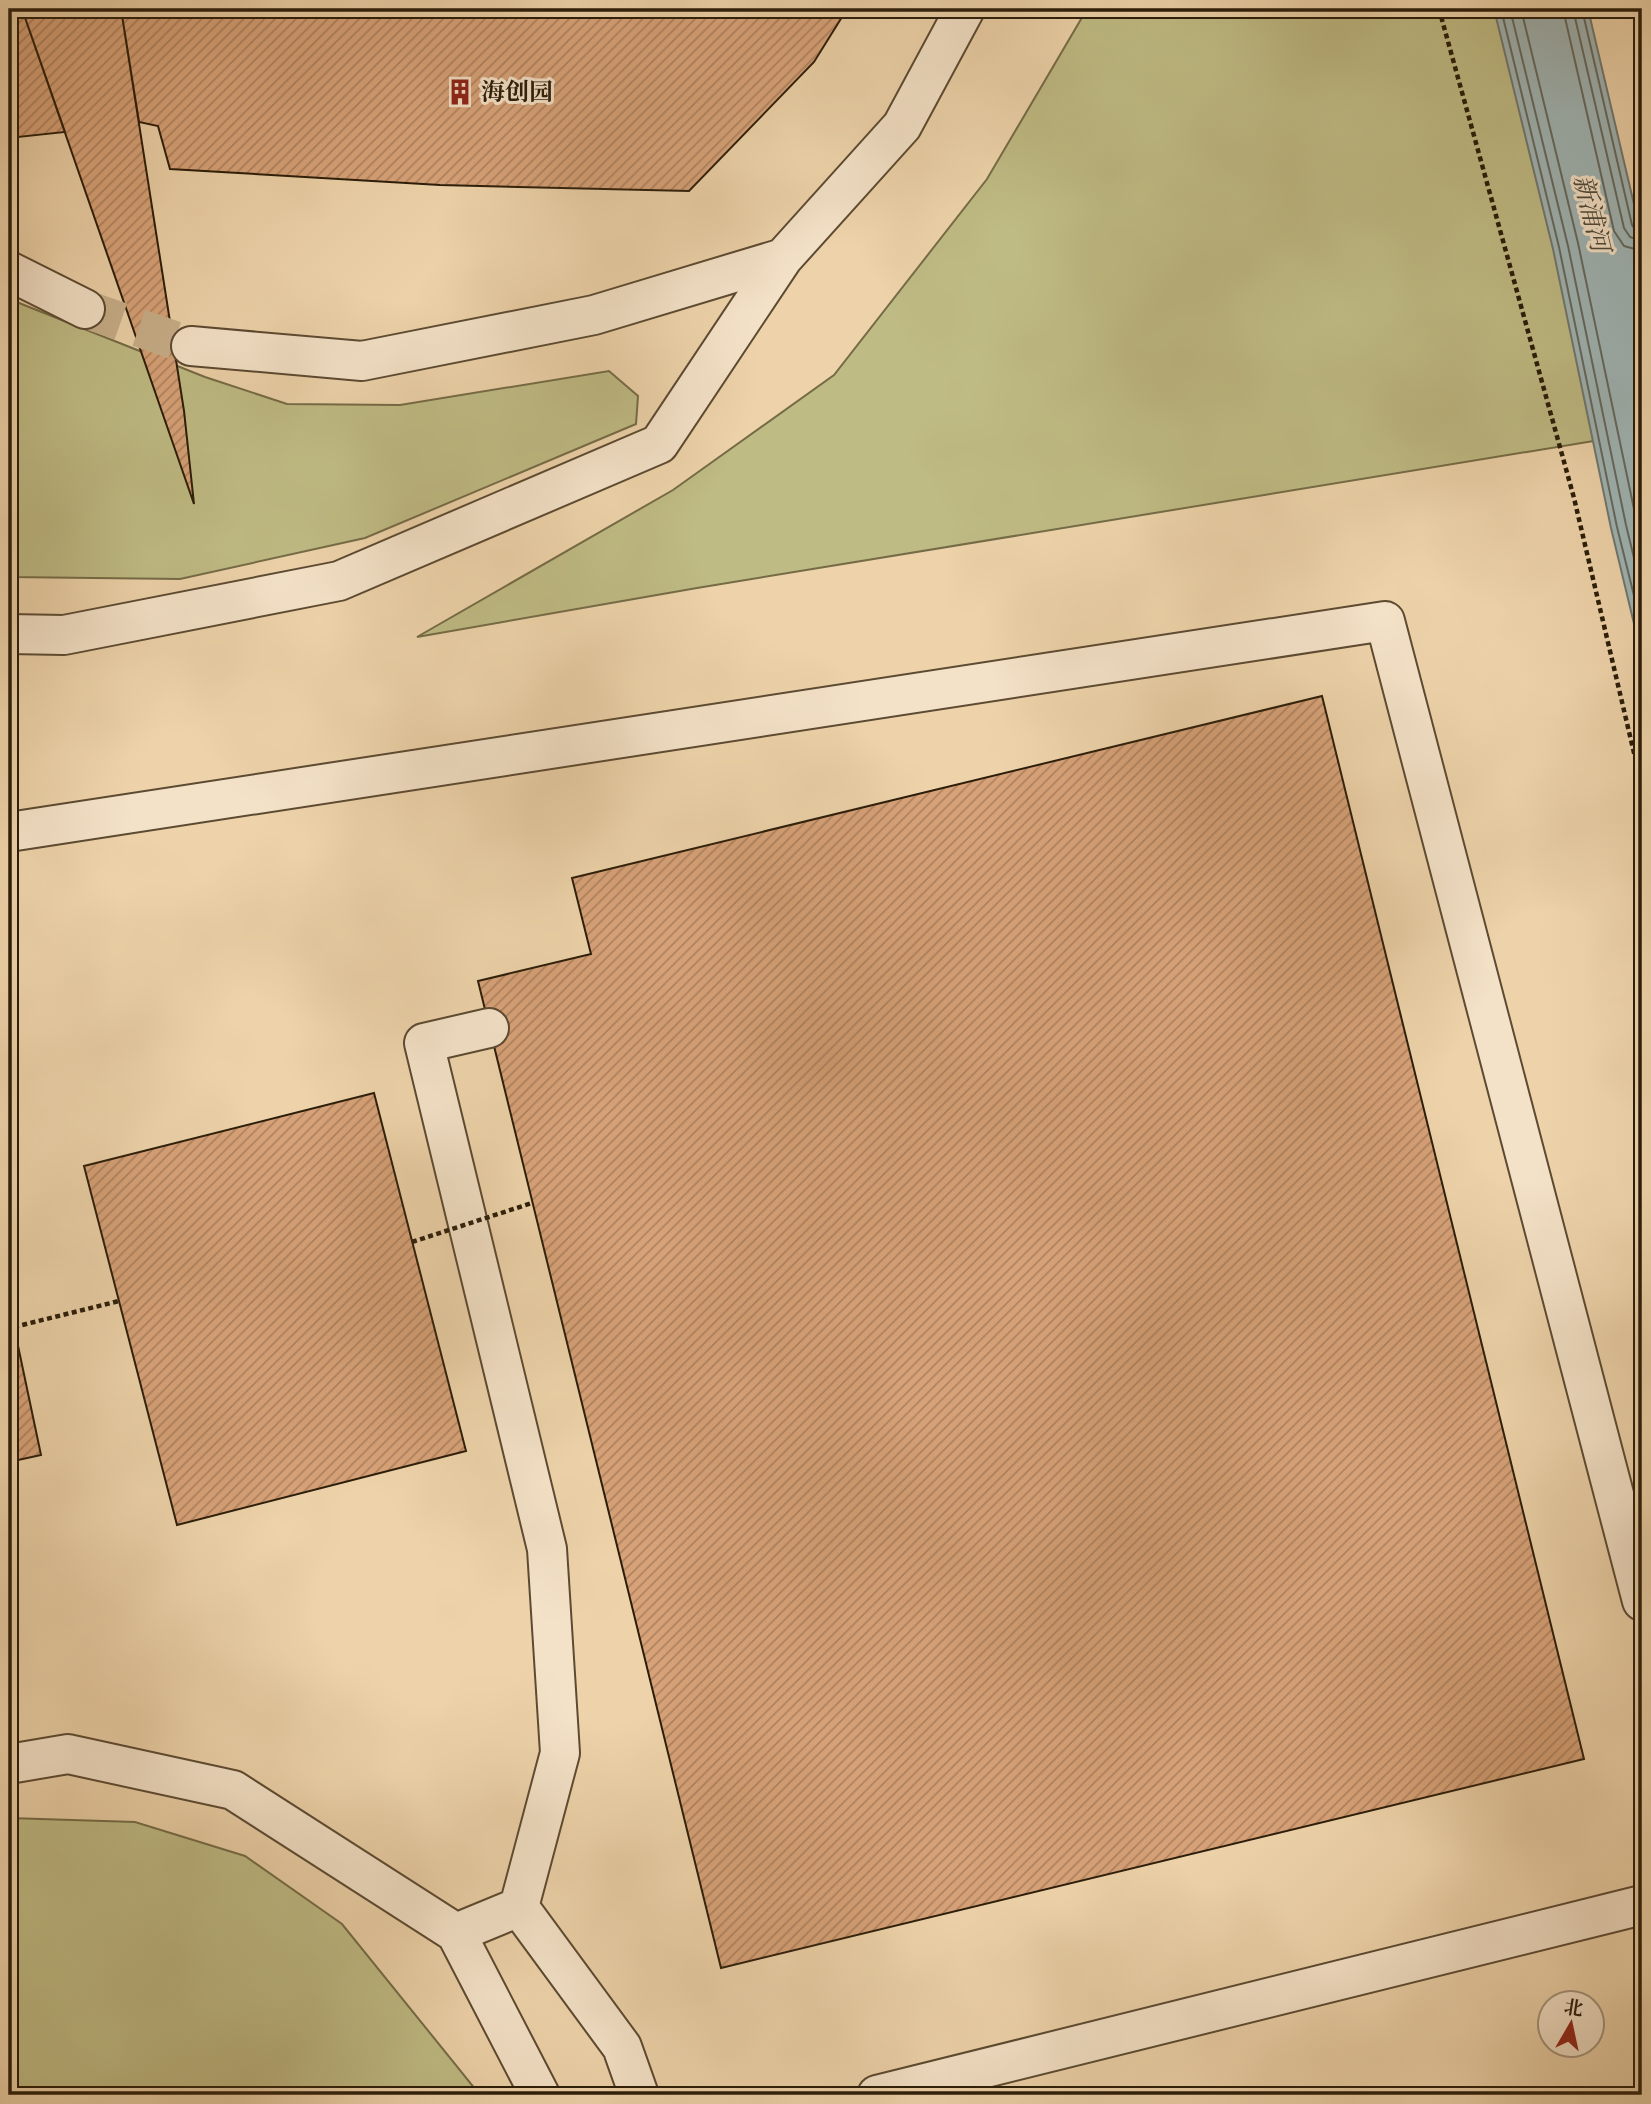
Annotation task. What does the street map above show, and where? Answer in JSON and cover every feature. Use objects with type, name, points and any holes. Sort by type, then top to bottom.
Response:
[{"type":"street","points":[[9,634],[64,635],[339,581],[659,444],[783,258],[902,127],[965,9]]},
{"type":"street","points":[[191,346],[362,361],[594,315],[783,258]]},
{"type":"street","points":[[9,271],[85,309]]},
{"type":"street","points":[[9,832],[1385,621],[1642,1601]]},
{"type":"street","points":[[489,1028],[424,1043],[547,1549],[560,1753],[519,1907]]},
{"type":"street","points":[[9,1764],[68,1754],[233,1790],[456,1933],[540,2095]]},
{"type":"street","points":[[877,2095],[1642,1906]]},
{"type":"street","points":[[456,1933],[519,1907]]},
{"type":"street","points":[[519,1907],[622,2047],[639,2095]]},
{"type":"path","points":[[1439,9],[1574,498],[1642,787]]},
{"type":"path","points":[[412,1242],[532,1203]]},
{"type":"path","points":[[14,1327],[119,1301]]},
{"type":"shaded area","points":[[1087,9],[1510,9],[1618,437],[697,588],[417,637],[673,490],[834,375],[987,179]]},
{"type":"shaded area","points":[[9,299],[205,377],[287,404],[400,405],[609,371],[638,396],[636,424],[365,538],[180,579],[9,577]]},
{"type":"shaded area","points":[[9,1818],[135,1822],[245,1856],[342,1924],[480,2095],[9,2095]]},
{"type":"water","name":"新浦河","points":[[1494,9],[1588,9],[1642,238],[1642,657],[1611,528],[1553,249]]},
{"type":"building","points":[[9,9],[22,9],[65,132],[9,138]]},
{"type":"building","points":[[22,9],[121,9],[184,411],[194,504]]},
{"type":"building","name":"海创园","points":[[121,9],[847,9],[814,62],[689,191],[440,185],[170,169],[158,126],[139,122]]},
{"type":"building","points":[[1322,696],[1584,1759],[721,1968],[478,981],[591,954],[572,878]]},
{"type":"building","points":[[374,1093],[466,1451],[177,1525],[84,1166]]},
{"type":"building","points":[[9,1303],[41,1455],[9,1462]]},
{"type":"tunnel","points":[[85,309],[191,346]]},
{"type":"place","name":"海创园","points":[[460,92]]}]
